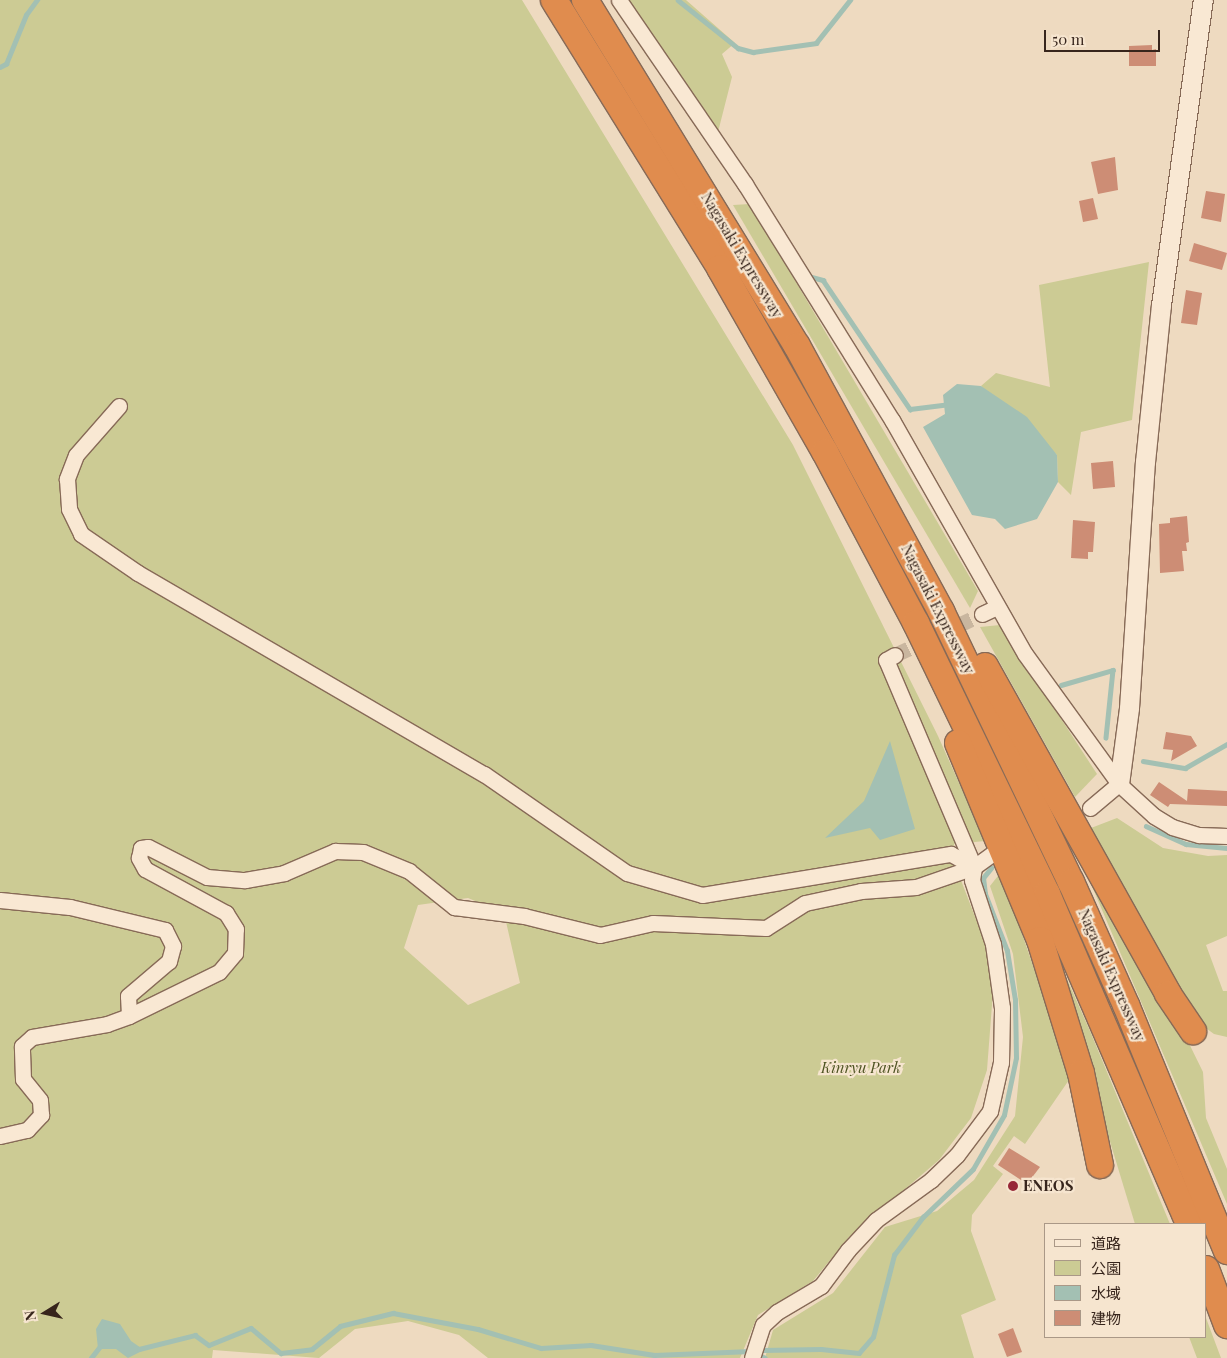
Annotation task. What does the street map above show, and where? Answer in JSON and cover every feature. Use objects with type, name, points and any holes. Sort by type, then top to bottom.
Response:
[{"type":"highway","name":"Nagasaki Expressway","points":[[554,0],[720,268],[872,539],[982,755],[1047,894],[1189,1223]]},
{"type":"highway","name":"Nagasaki Expressway","points":[[585,0],[797,346],[941,611],[1067,873],[1130,1014],[1227,1251]]},
{"type":"highway","points":[[797,346],[1013,714],[1168,994],[1193,1031]]},
{"type":"highway","points":[[872,539],[1040,940],[1081,1074],[1100,1166]]},
{"type":"highway","points":[[1207,1272],[1227,1325]]},
{"type":"street","points":[[619,0],[750,192],[892,420],[1025,654],[1119,784],[1154,816],[1172,827],[1199,835],[1227,836]]},
{"type":"street","points":[[1090,808],[1119,784],[1129,708],[1144,462],[1161,305],[1204,0]]},
{"type":"street","points":[[119,406],[76,455],[67,479],[69,509],[81,534],[138,573],[484,774],[627,873],[702,895],[951,854],[974,867]]},
{"type":"street","points":[[982,614],[997,607]]},
{"type":"street","points":[[752,1358],[756,1340],[763,1324],[777,1312],[821,1286],[848,1250],[876,1220],[931,1180],[957,1155],[990,1111],[1001,1062],[1002,1008],[993,944],[972,880],[974,867],[886,660],[895,655]]},
{"type":"street","points":[[0,1136],[27,1130],[41,1116],[40,1100],[24,1079],[22,1046],[32,1036],[107,1024],[129,1016],[219,972],[235,953],[236,929],[226,913],[145,869],[139,858],[141,848],[148,846],[207,876],[245,880],[284,873],[335,851],[364,852],[409,870],[454,907],[524,916],[600,935],[653,923],[766,928],[805,903],[861,891],[916,887],[974,867],[993,853]]},
{"type":"street","points":[[0,900],[70,907],[165,930],[172,946],[169,961],[128,996],[129,1016]]},
{"type":"green space","name":"Kinryu Park","points":[[0,0],[522,0],[793,445],[938,736],[985,841],[954,844],[957,870],[984,940],[993,992],[987,1070],[971,1118],[939,1160],[849,1237],[813,1281],[758,1315],[740,1358],[488,1358],[459,1335],[408,1321],[355,1329],[319,1358],[213,1350],[212,1358],[0,1358]],"holes":[[[468,898],[504,913],[520,983],[468,1005],[404,948],[418,905]]]},
{"type":"green space","points":[[627,0],[686,0],[735,43],[722,54],[732,77],[718,132]]},
{"type":"green space","points":[[750,204],[978,591],[970,608],[733,205]]},
{"type":"green space","points":[[1149,262],[1132,420],[1081,432],[1071,495],[1058,482],[1057,455],[981,386],[996,373],[1050,387],[1039,285]]},
{"type":"green space","points":[[1000,625],[1097,774],[1075,797],[980,627]]},
{"type":"green space","points":[[1117,818],[1163,848],[1208,856],[1227,855],[1227,936],[1206,945],[1223,991],[1227,991],[1227,1037],[1214,1034],[1188,1015],[1091,828]]},
{"type":"green space","points":[[1074,844],[1177,1019],[1203,1072],[1206,1118],[1227,1169],[1227,1204]]},
{"type":"green space","points":[[1001,872],[1071,1077],[1025,1144],[1014,1136],[993,1166],[1003,1174],[972,1215],[971,1231],[996,1300],[961,1315],[974,1358],[765,1358],[773,1330],[833,1293],[885,1227],[937,1211],[974,1180],[1015,1116],[1023,1037],[1013,954],[990,886]]},
{"type":"green space","points":[[1047,934],[1090,1031],[1170,1223],[1135,1223]]},
{"type":"green space","points":[[1207,1321],[1221,1358],[1197,1358],[1189,1338],[1207,1338]]},
{"type":"water","points":[[957,384],[981,386],[1027,417],[1057,455],[1058,482],[1037,519],[1005,529],[995,519],[972,515],[923,427],[945,414],[943,395]]},
{"type":"water","points":[[890,741],[915,829],[880,840],[870,828],[825,838],[864,801]]},
{"type":"water","points":[[102,1319],[120,1324],[131,1341],[144,1350],[128,1358],[116,1349],[98,1349],[96,1329]]},
{"type":"building","points":[[1152,45],[1152,50],[1156,49],[1156,66],[1129,66],[1129,46]]},
{"type":"building","points":[[1115,157],[1118,190],[1098,194],[1091,162]]},
{"type":"building","points":[[1206,191],[1225,194],[1221,222],[1201,218]]},
{"type":"building","points":[[1093,198],[1098,219],[1083,222],[1079,201]]},
{"type":"building","points":[[1194,243],[1227,253],[1222,270],[1189,261]]},
{"type":"building","points":[[1186,290],[1202,293],[1197,325],[1181,323]]},
{"type":"building","points":[[1113,461],[1115,487],[1093,489],[1091,463]]},
{"type":"building","points":[[1187,516],[1189,542],[1186,543],[1187,551],[1182,551],[1184,571],[1160,573],[1159,524],[1170,523],[1170,518]]},
{"type":"building","points":[[1073,520],[1095,522],[1093,552],[1088,552],[1088,559],[1071,558]]},
{"type":"building","points":[[1166,732],[1191,736],[1197,746],[1171,761],[1173,750],[1163,749]]},
{"type":"building","points":[[1159,782],[1187,801],[1188,789],[1227,791],[1227,806],[1170,804],[1168,807],[1150,795]]},
{"type":"building","points":[[1009,1148],[1040,1167],[1027,1184],[998,1165]]},
{"type":"building","points":[[1013,1328],[1022,1352],[1007,1357],[998,1334]]},
{"type":"waterway","points":[[0,67],[6,64],[26,15],[37,0]]},
{"type":"waterway","points":[[678,0],[738,48],[753,52],[816,43],[850,0]]},
{"type":"waterway","points":[[808,276],[823,280],[910,409],[944,405]]},
{"type":"waterway","points":[[1061,685],[1113,670],[1106,738]]},
{"type":"waterway","points":[[1143,761],[1185,768],[1227,744]]},
{"type":"waterway","points":[[1146,826],[1186,844],[1227,848]]},
{"type":"waterway","points":[[759,1350],[821,1349],[859,1353],[873,1337],[894,1255],[923,1217],[973,1169],[1004,1115],[1016,1058],[1015,1000],[1007,951],[985,894],[983,878],[991,868]]},
{"type":"waterway","points":[[139,1349],[195,1335],[209,1345],[251,1328],[281,1353],[312,1349],[340,1326],[393,1313],[478,1329],[541,1348],[591,1345],[654,1355],[751,1351]]},
{"type":"waterway","points":[[91,1358],[101,1345]]},
{"type":"waterway","points":[[756,1353],[765,1358]]},
{"type":"tunnel","points":[[895,655],[982,614]]},
{"type":"place","name":"ENEOS","points":[[1013,1186]]}]
